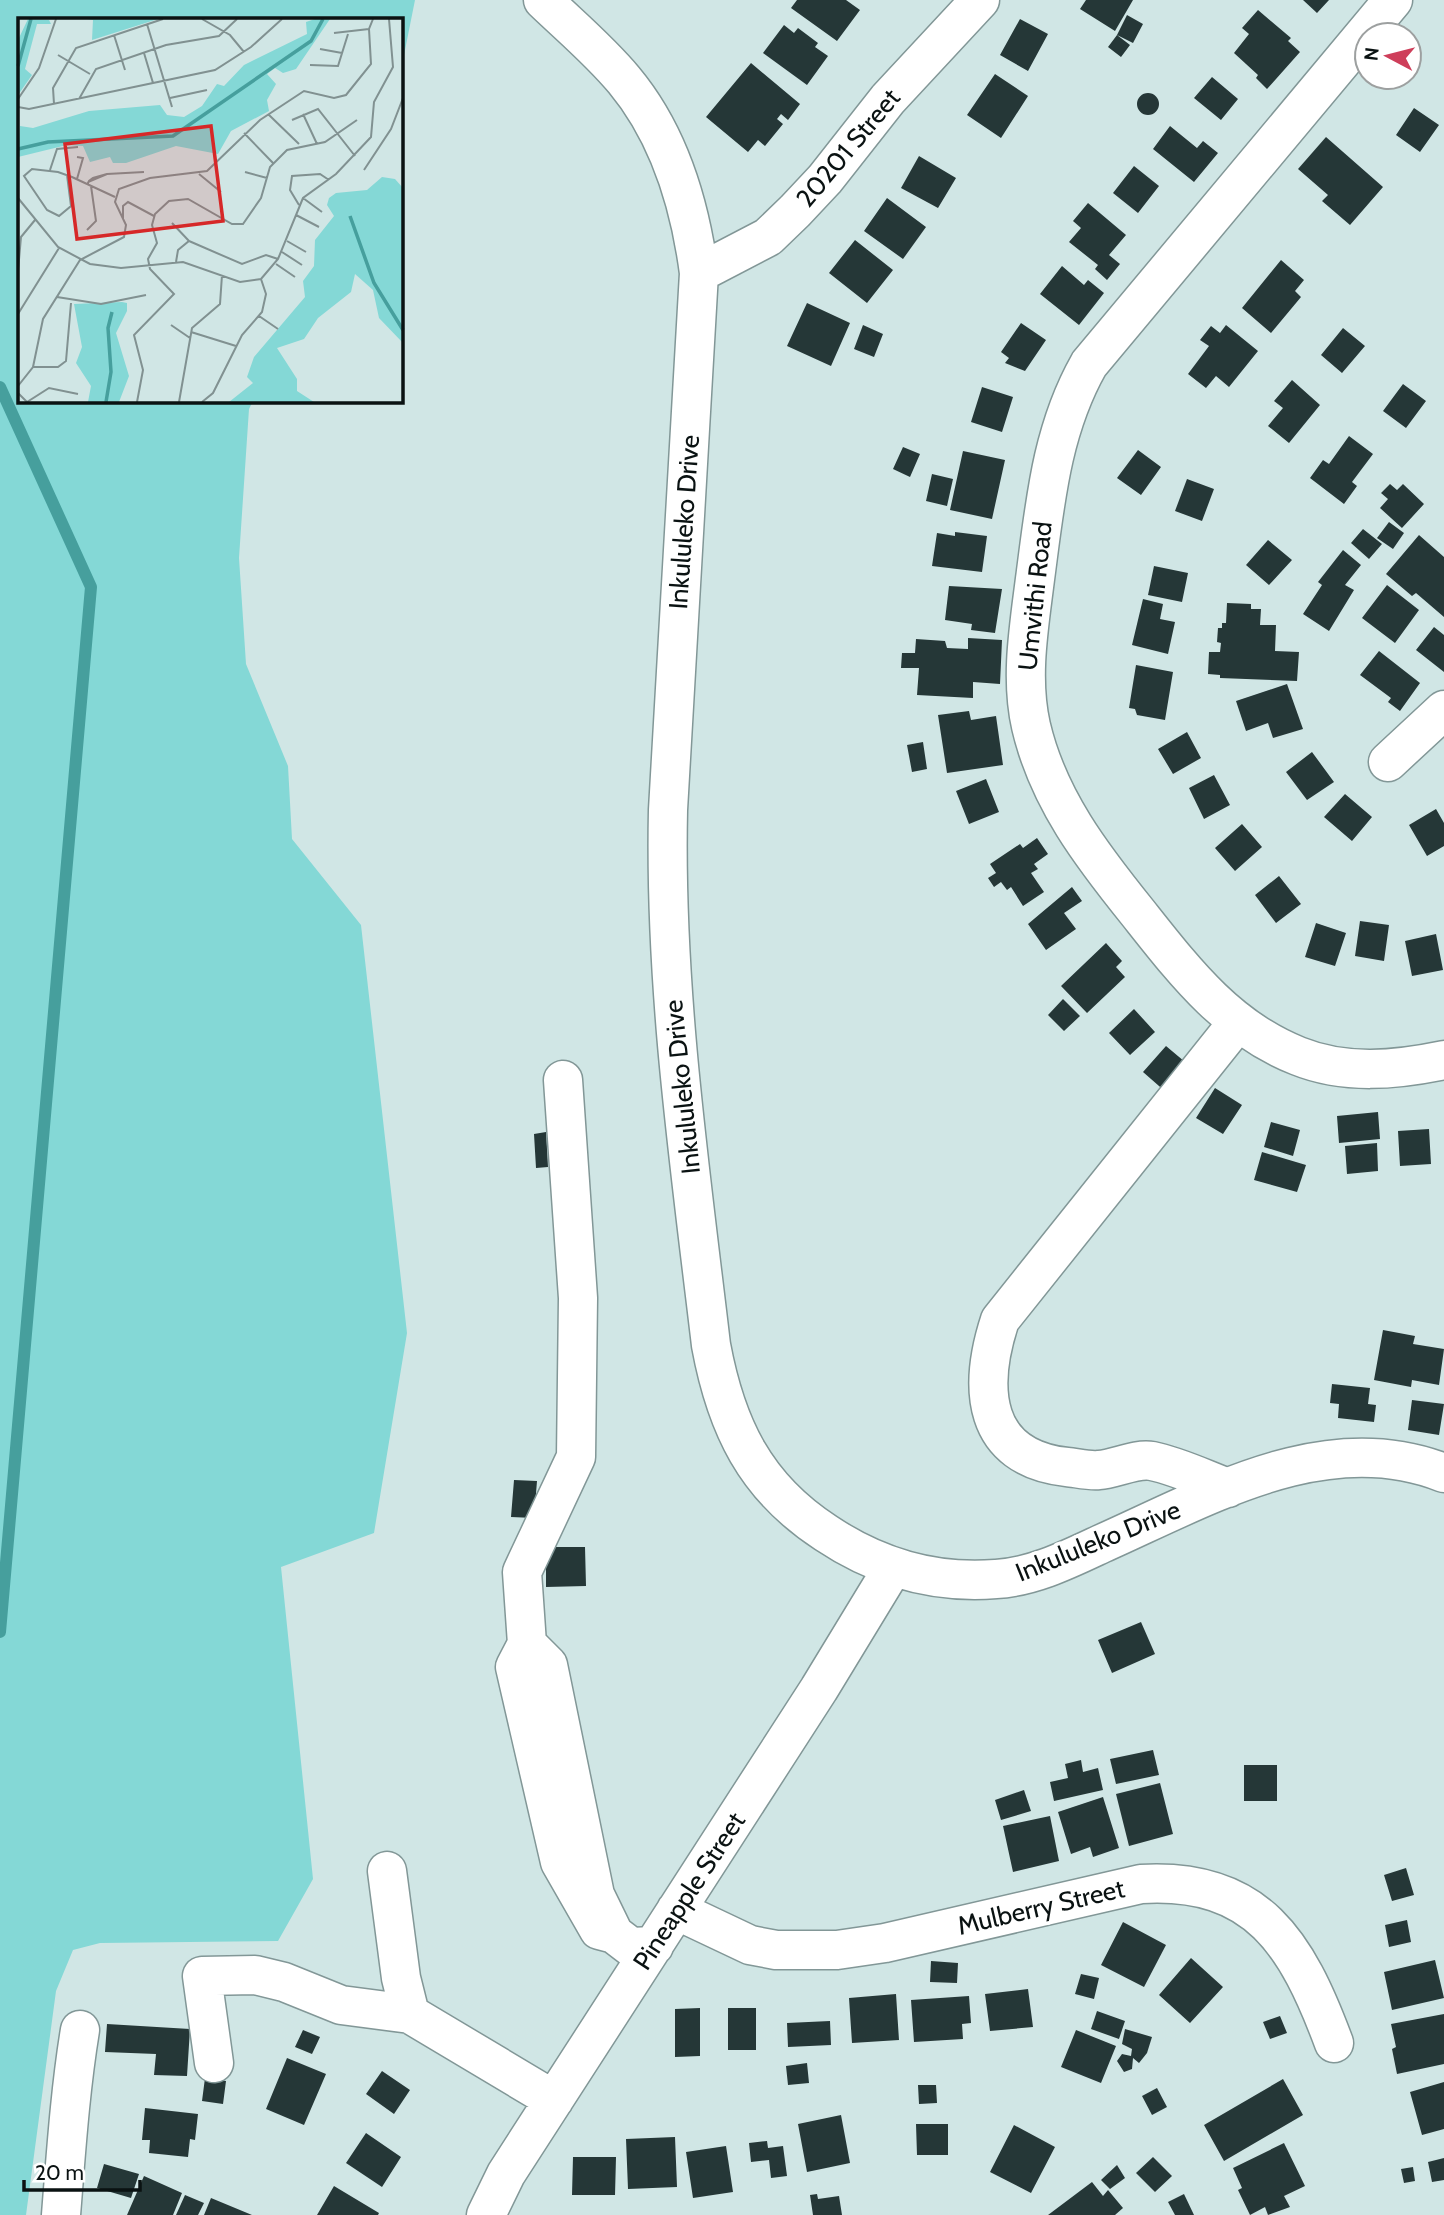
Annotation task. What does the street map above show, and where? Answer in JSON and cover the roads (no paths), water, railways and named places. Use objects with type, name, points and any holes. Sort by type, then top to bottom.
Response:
[{"type":"street","name":"Inkululeko Drive","points":[[543,0],[623,79],[647,113],[667,150],[694,230],[699,273],[672,713],[666,873],[672,1012],[711,1345],[729,1420],[749,1456],[778,1493],[811,1524],[831,1537],[892,1569],[970,1579],[998,1579],[1026,1574],[1068,1559],[1228,1488],[1322,1459],[1356,1458],[1405,1463],[1444,1473]]},
{"type":"street","name":"20201 Street","points":[[699,273],[768,237],[795,211],[825,179],[888,99],[980,0]]},
{"type":"street","name":"Umvithi Road","points":[[1393,0],[1089,365],[1073,393],[1048,480],[1029,630],[1026,683],[1031,724],[1041,761],[1059,802],[1096,861],[1186,974],[1238,1022],[1252,1033],[1299,1056],[1336,1067],[1409,1068],[1444,1060]]},
{"type":"street","points":[[1388,762],[1444,710]]},
{"type":"street","points":[[1228,1488],[1149,1460],[1098,1471],[1044,1465],[1014,1448],[998,1426],[989,1404],[986,1377],[1000,1320],[1238,1022]]},
{"type":"street","points":[[563,1080],[578,1298],[576,1457],[523,1572],[527,1644],[515,1667],[560,1862],[600,1930],[614,1934],[631,1947],[654,1945]]},
{"type":"street","name":"Pineapple Street","points":[[486,2215],[506,2174],[819,1689],[892,1569]]},
{"type":"street","points":[[387,1871],[401,1978],[410,2014]]},
{"type":"street","name":"Mulberry Street","points":[[676,1910],[750,1945],[776,1950],[817,1951],[885,1943],[1141,1884],[1177,1882],[1208,1888],[1267,1921],[1289,1947],[1312,1984],[1334,2043]]},
{"type":"street","points":[[214,2063],[202,1976],[255,1975],[284,1982],[341,2005],[410,2014],[554,2100]]},
{"type":"street","points":[[61,2215],[69,2138],[70,2088],[80,2030]]},
{"type":"waterway","points":[[0,387],[91,587],[0,1632]]}]
